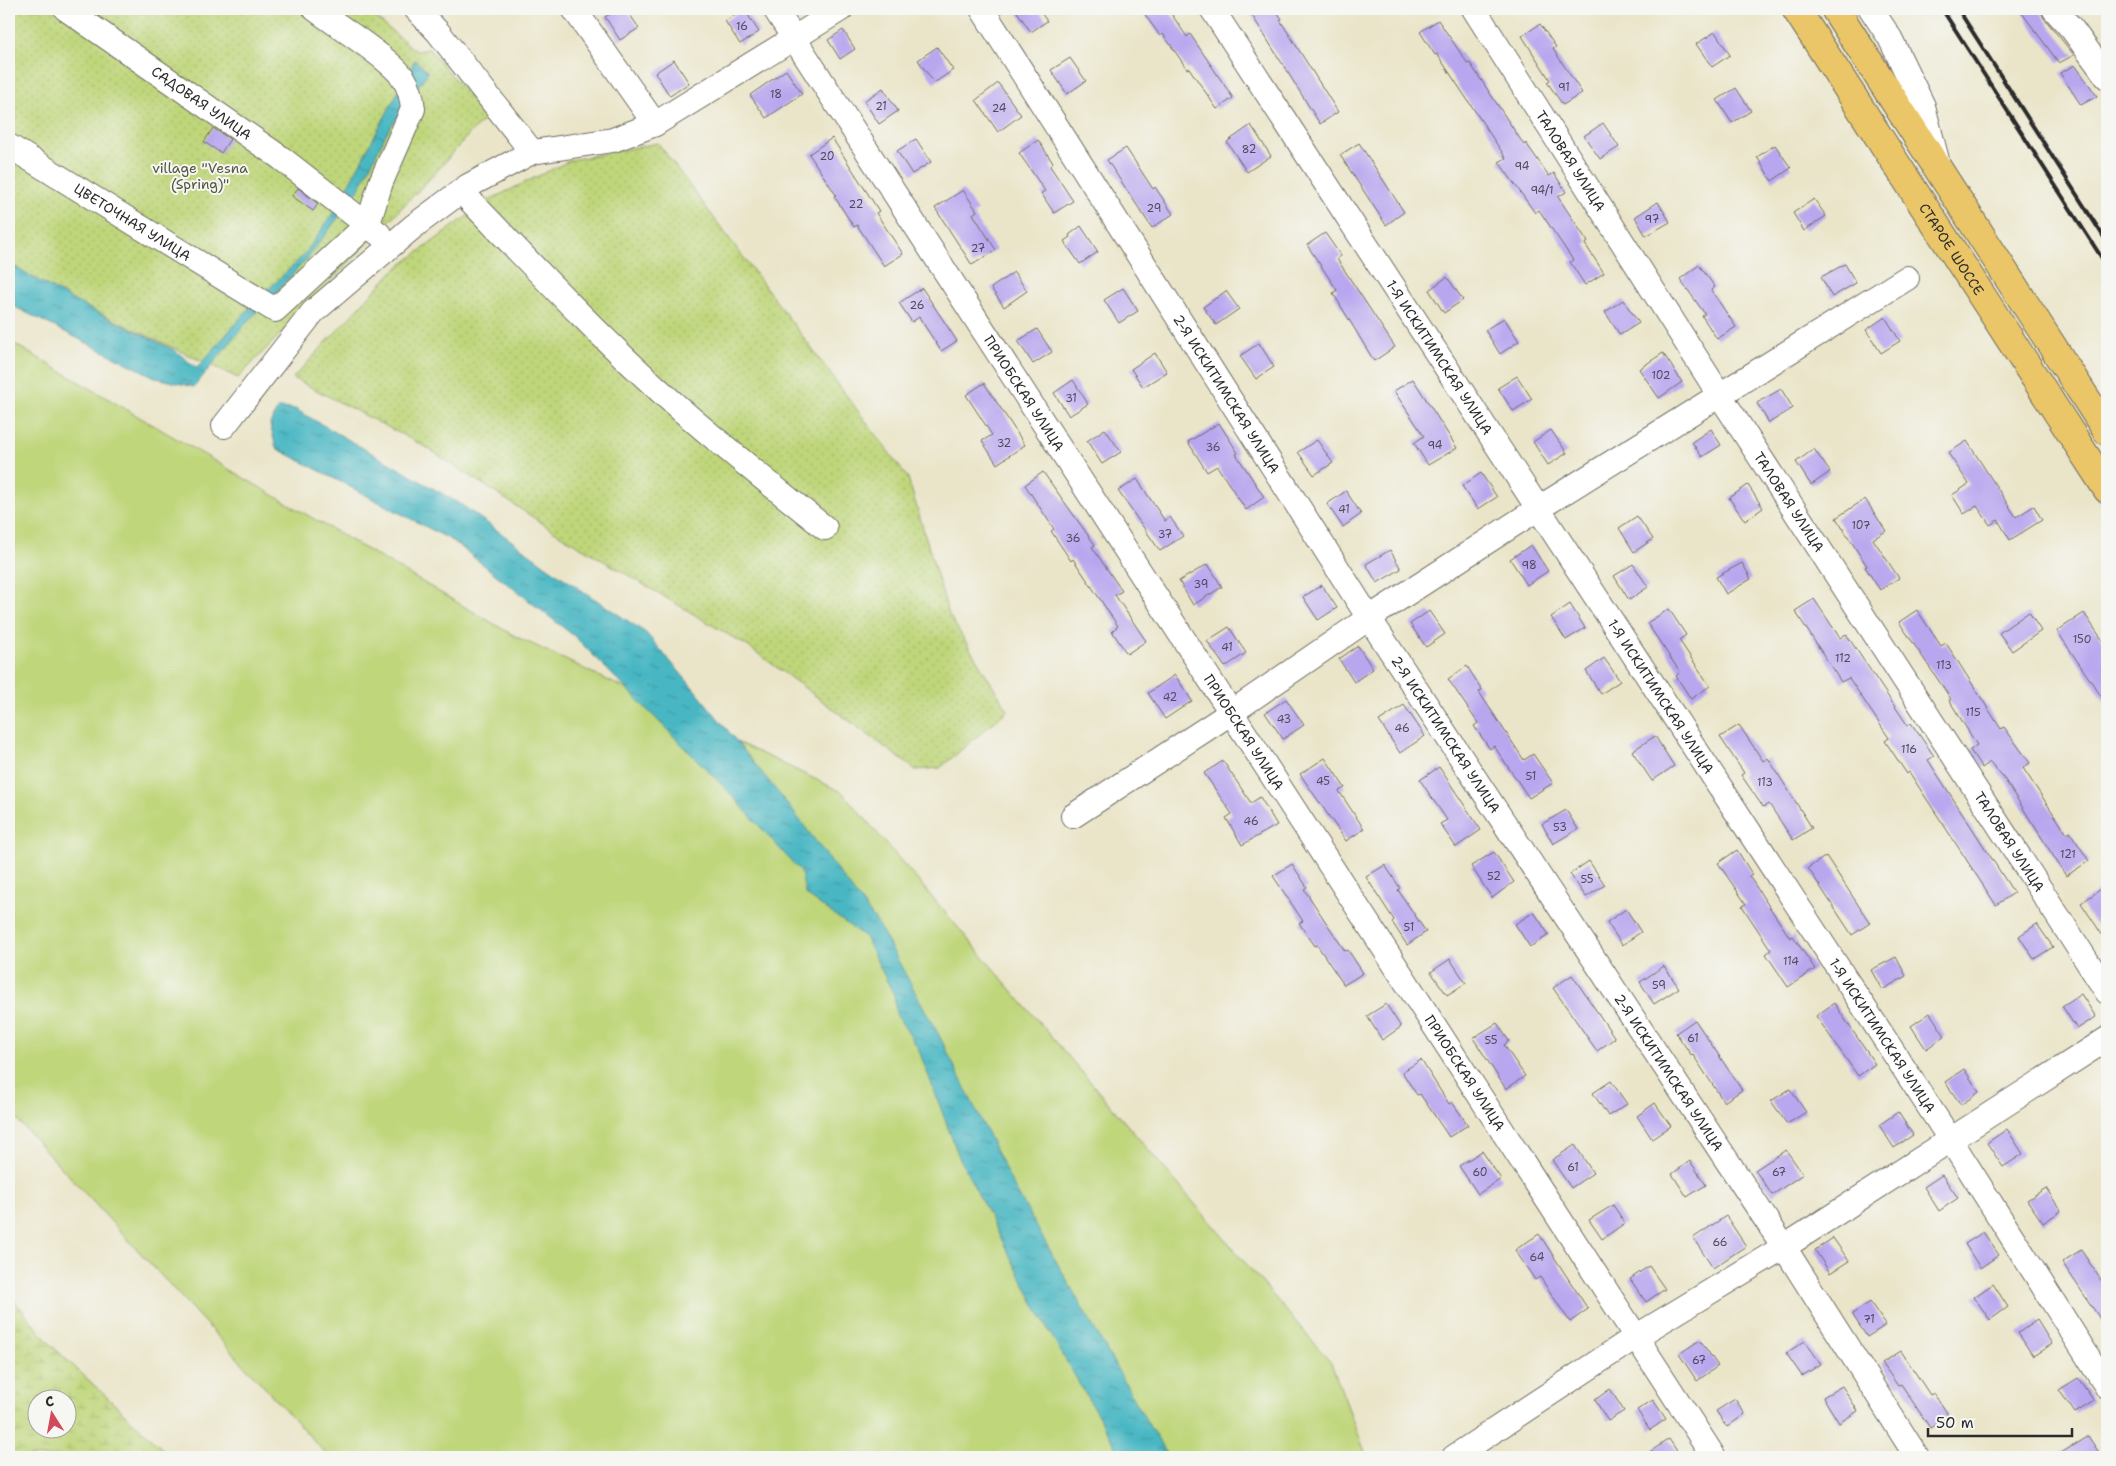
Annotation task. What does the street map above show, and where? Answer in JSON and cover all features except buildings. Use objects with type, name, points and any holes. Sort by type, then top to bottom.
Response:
[{"type":"highway","name":"СТАРОЕ ШОССЕ","points":[[1796,9],[2107,488]]},
{"type":"highway","points":[[1835,9],[2107,431]]},
{"type":"street","name":"САДОВАЯ УЛИЦА","points":[[66,9],[273,153],[368,224],[392,245]]},
{"type":"street","points":[[315,9],[384,60],[408,87],[413,109],[390,159],[368,224]]},
{"type":"street","points":[[416,9],[438,32],[532,152]]},
{"type":"street","points":[[574,9],[655,124]]},
{"type":"street","name":"ПРИОБСКАЯ УЛИЦА","points":[[775,9],[1714,1457]]},
{"type":"street","points":[[224,426],[313,312],[414,226],[461,192],[532,152],[613,140],[655,124],[840,9]]},
{"type":"street","name":"2-Я ИСКИТИМСКАЯ УЛИЦА","points":[[982,9],[1369,618],[1784,1246],[1917,1457]]},
{"type":"street","name":"1-Я ИСКИТИМСКАЯ УЛИЦА","points":[[1212,9],[1950,1140],[2107,1387]]},
{"type":"street","name":"ТАЛОВАЯ УЛИЦА","points":[[1474,9],[1721,396],[2107,992]]},
{"type":"street","points":[[1871,9],[1890,38],[1923,106],[1938,167]]},
{"type":"street","points":[[2054,9],[2072,29],[2107,77]]},
{"type":"street","name":"ЦВЕТОЧНАЯ УЛИЦА","points":[[9,146],[275,310],[368,224]]},
{"type":"street","points":[[461,192],[562,296],[677,407],[825,528]]},
{"type":"street","points":[[1073,816],[1232,712],[1369,618],[1539,508],[1907,278]]},
{"type":"street","points":[[1454,1457],[1637,1336],[1784,1246],[2107,1039]]},
{"type":"green space","name":"village \"Vesna (Spring)\"","points":[[9,9],[365,9],[416,51],[429,49],[487,117],[238,378],[80,304],[9,264]]},
{"type":"green space","points":[[658,143],[908,478],[949,615],[1008,710],[940,768],[916,770],[749,647],[557,533],[426,447],[293,378],[393,271],[489,200],[571,160]]},
{"type":"green space","points":[[9,341],[513,635],[842,792],[1331,1363],[1367,1457],[329,1457],[9,1111]]},
{"type":"green space","points":[[9,1294],[50,1344],[171,1457],[9,1457]]},
{"type":"water","points":[[415,60],[428,72],[387,132],[358,191],[306,260],[243,327],[194,387],[157,378],[9,304],[9,264],[80,304],[174,350],[197,368],[251,306],[305,254],[335,210]]},
{"type":"water","points":[[278,408],[295,409],[462,505],[559,575],[646,633],[695,690],[793,811],[878,924],[940,1037],[1013,1185],[1150,1427],[1169,1457],[1122,1457],[1046,1326],[959,1157],[918,1048],[896,1014],[894,995],[865,937],[805,894],[801,872],[726,789],[574,636],[453,541],[276,448],[270,424]]},
{"type":"railway","points":[[1942,9],[2107,266]]},
{"type":"railway","points":[[1958,9],[2107,242]]}]
